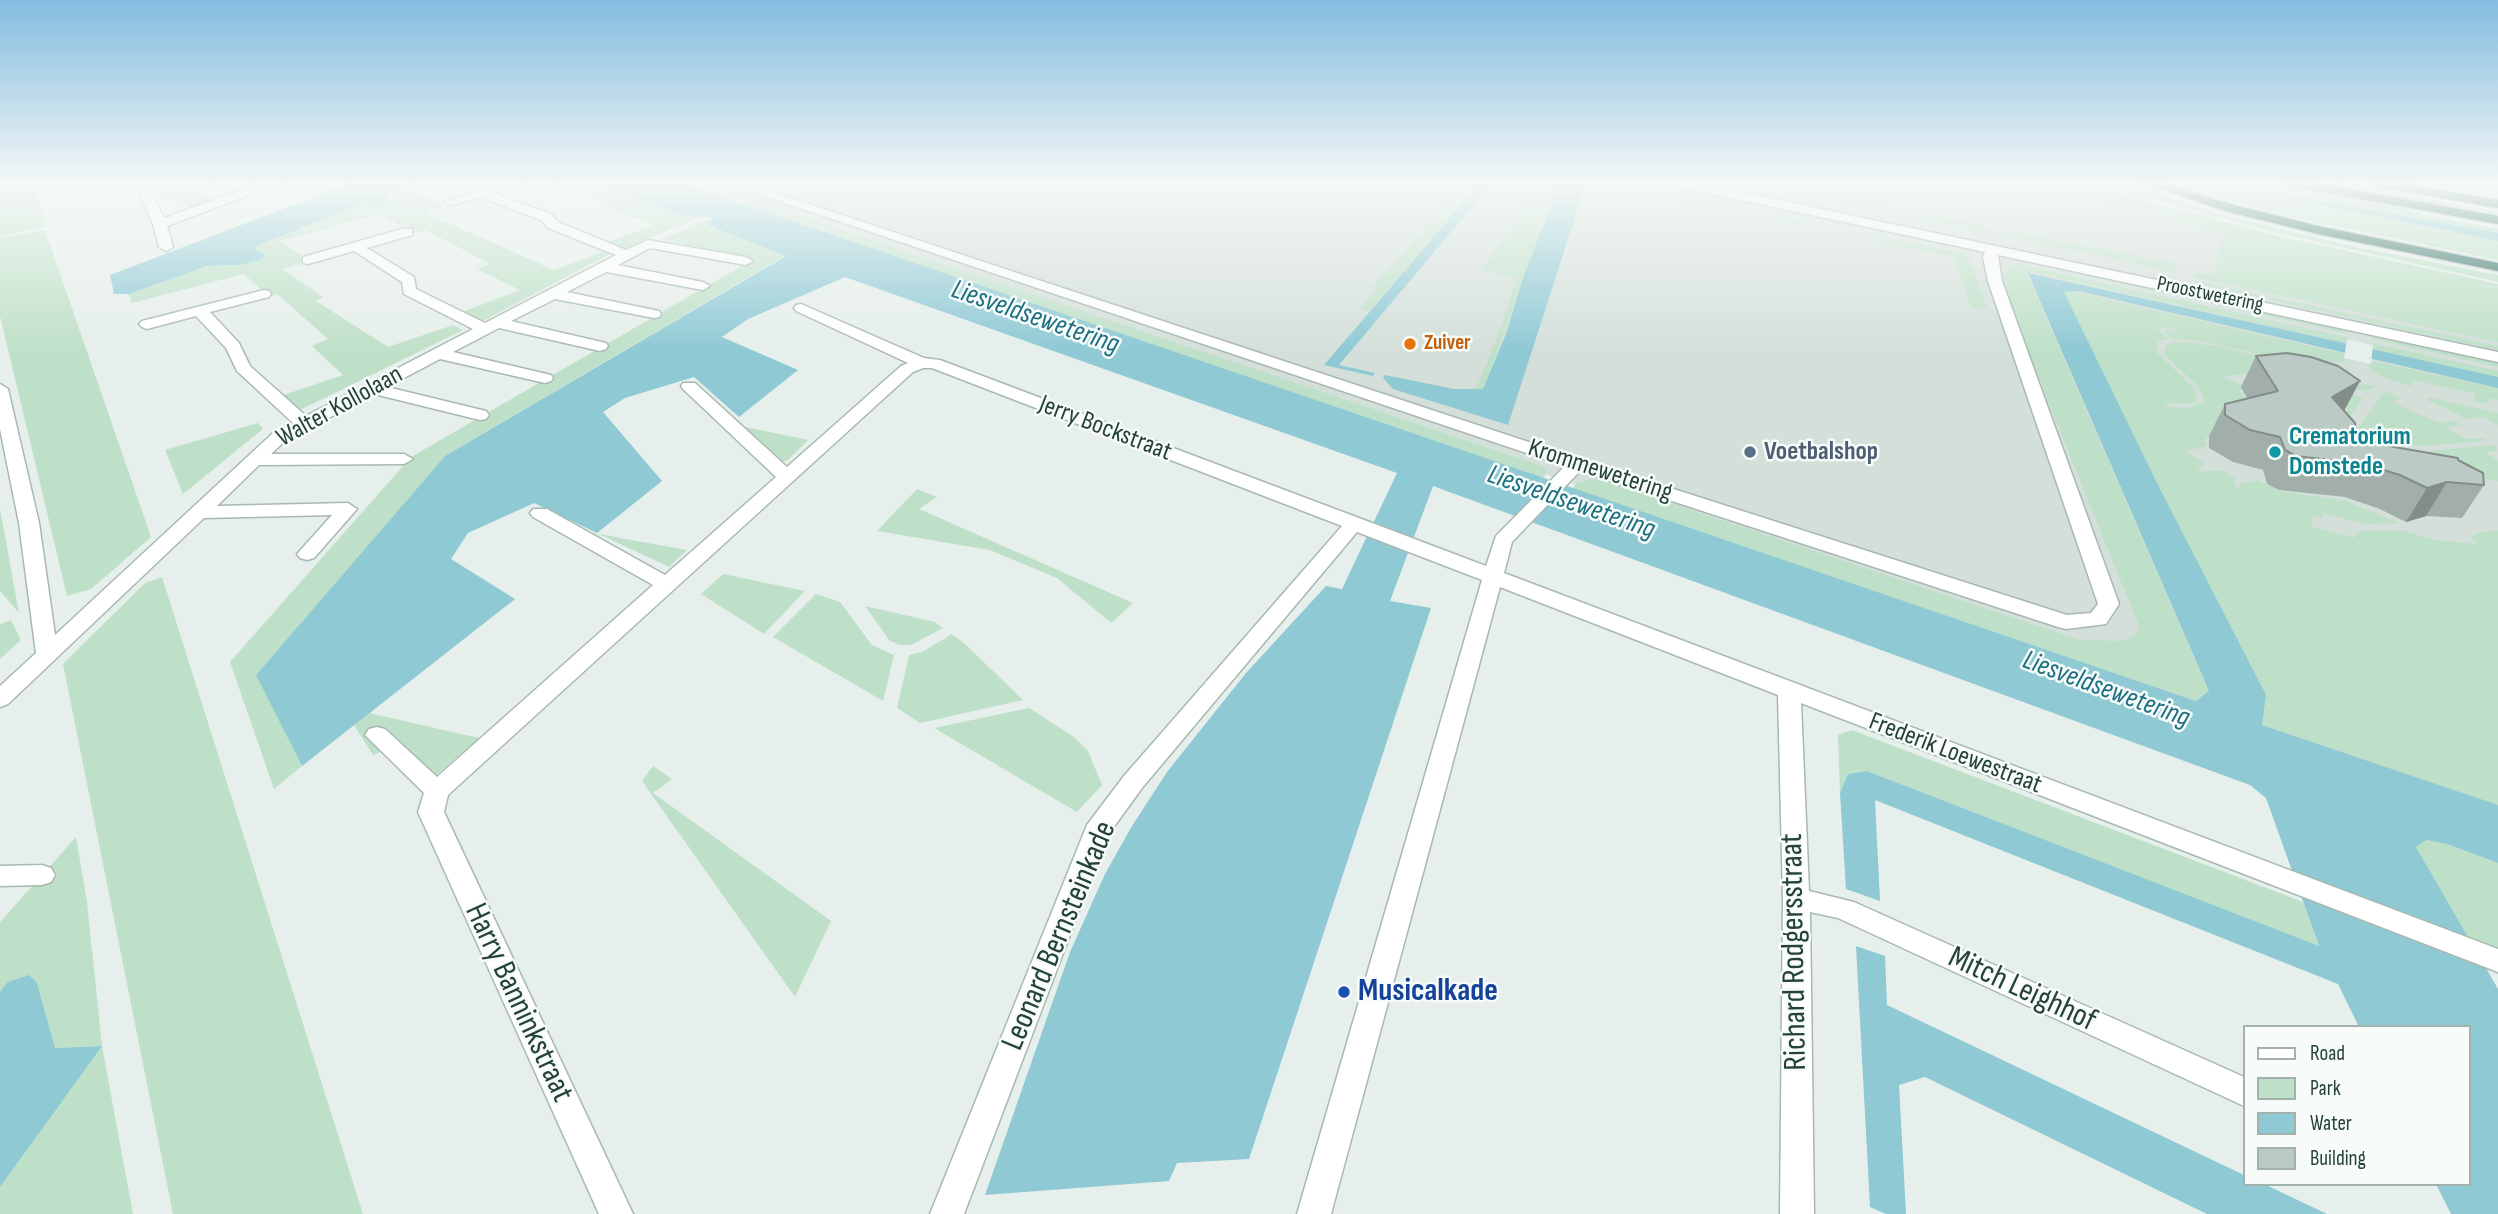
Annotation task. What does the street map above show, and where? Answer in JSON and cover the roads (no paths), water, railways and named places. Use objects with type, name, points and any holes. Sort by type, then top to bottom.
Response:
[{"type":"highway","points":[[2360,239],[2498,267]]},
{"type":"street","points":[[164,239],[166,247]]},
{"type":"street","points":[[308,260],[384,239]]},
{"type":"street","points":[[587,239],[627,255]]},
{"type":"street","name":"Krommewetering","points":[[894,239],[1570,471],[2066,622],[2098,619],[2109,604],[1995,281],[1990,257],[1994,248]]},
{"type":"street","name":"Proostwetering","points":[[1949,239],[2498,357]]},
{"type":"street","name":"Walter Kollolaan","points":[[0,699],[279,437],[648,244],[746,261]]},
{"type":"street","points":[[355,247],[410,280],[409,291],[492,326],[600,346]]},
{"type":"street","points":[[604,267],[703,286]]},
{"type":"street","points":[[148,324],[264,294]]},
{"type":"street","points":[[554,294],[654,314]]},
{"type":"street","name":"Jerry Bockstraat","points":[[801,308],[921,363],[934,363],[1411,546]]},
{"type":"street","points":[[200,311],[233,346],[243,368],[304,423]]},
{"type":"street","points":[[439,354],[545,378]]},
{"type":"street","points":[[377,735],[437,791],[907,369],[921,363]]},
{"type":"street","points":[[689,386],[786,476]]},
{"type":"street","points":[[371,388],[480,415]]},
{"type":"street","points":[[0,389],[29,523],[47,654]]},
{"type":"street","points":[[254,460],[404,459]]},
{"type":"street","points":[[1314,1214],[1503,540],[1570,471]]},
{"type":"street","points":[[199,512],[348,509],[307,554]]},
{"type":"street","points":[[540,513],[668,586]]},
{"type":"street","name":"Leonard Bernsteinkade","points":[[947,1214],[1096,832],[1133,782],[1360,528]]},
{"type":"street","name":"Frederik Loewestraat","points":[[1411,546],[2498,961]]},
{"type":"street","name":"Richard Rodgersstraat","points":[[1789,690],[1796,898],[1801,1211]]},
{"type":"street","name":"Harry Banninkstraat","points":[[437,791],[430,812],[616,1214]]},
{"type":"street","points":[[0,876],[42,874]]},
{"type":"street","name":"Mitch Leighhof","points":[[1796,898],[1843,909],[2242,1092]]},
{"type":"water","points":[[205,239],[274,239],[255,249],[265,255],[259,260],[240,265],[207,266],[129,294],[114,294],[110,275]]},
{"type":"water","name":"Liesveldsewetering","points":[[742,239],[844,239],[2196,701],[2209,691],[2028,273],[2498,377],[2498,388],[2078,291],[2064,292],[2157,483],[2266,695],[2262,725],[2498,805],[2498,863],[2447,844],[2426,840],[2416,847],[2498,989],[2498,1214],[2451,1214],[2437,1186],[2470,1186],[2470,1025],[2358,1025],[2338,984],[1875,800],[1880,901],[1846,889],[1840,793],[1848,774],[1867,771],[2319,946],[2266,798],[2250,785],[1433,486],[1390,601],[1431,608],[1249,1159],[1177,1163],[1169,1181],[985,1195],[1070,952],[1105,874],[1132,826],[1167,772],[1246,673],[1326,586],[1342,589],[1397,473],[845,277],[748,319],[722,337],[798,370],[739,417],[694,377],[625,398],[603,412],[662,481],[597,533],[534,503],[468,533],[451,559],[515,599],[302,766],[256,675],[445,456],[786,256]]},
{"type":"water","points":[[1432,239],[1445,239],[1339,365],[1375,373],[1373,376],[1324,365]]},
{"type":"water","points":[[1538,239],[1568,239],[1508,425],[1393,389],[1383,378],[1385,375],[1454,389],[1483,389],[1506,334]]},
{"type":"water","points":[[1856,946],[1885,956],[1887,1005],[2242,1174],[2242,1186],[2268,1186],[2327,1214],[2207,1214],[1925,1077],[1899,1085],[1906,1214],[1886,1214],[1870,1207]]},
{"type":"water","points":[[29,975],[37,983],[55,1048],[102,1046],[0,1187],[0,992],[8,982]]},
{"type":"place","name":"Zuiver","points":[[1410,344]]},
{"type":"place","name":"Voetbalshop","points":[[1750,452]]},
{"type":"place","name":"Crematorium Domstede","points":[[2275,452]]},
{"type":"place","name":"Musicalkade","points":[[1344,992]]}]
